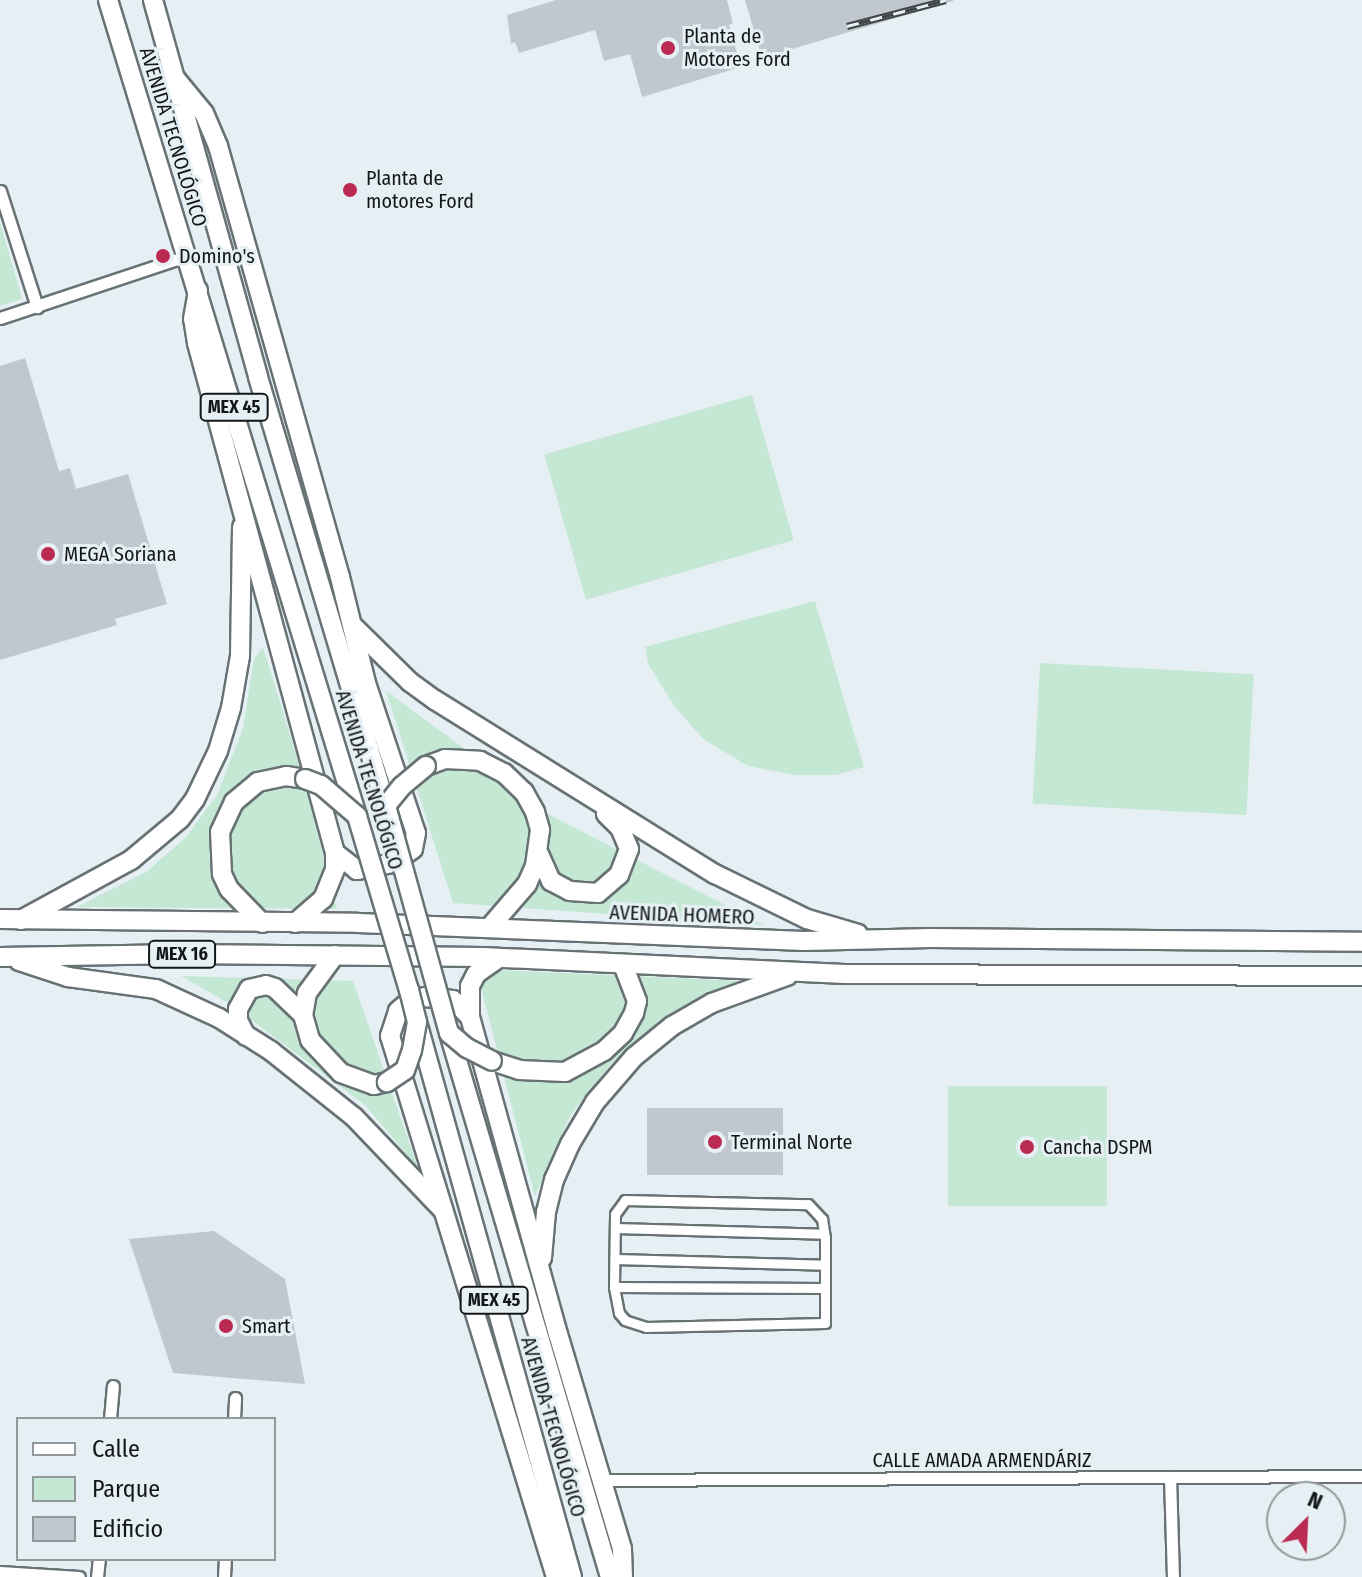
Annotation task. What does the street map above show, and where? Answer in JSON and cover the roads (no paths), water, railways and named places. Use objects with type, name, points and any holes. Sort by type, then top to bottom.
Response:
[{"type":"main road","name":"AVENIDA TECNOLÓGICO","points":[[108,0],[357,816],[572,1577]]},
{"type":"main road","name":"AVENIDA TECNOLÓGICO","points":[[153,0],[258,377],[610,1577]]},
{"type":"main road","points":[[175,78],[204,113],[218,146],[366,683],[416,842],[408,855],[371,870],[347,866],[335,853]]},
{"type":"main road","points":[[198,290],[194,331],[335,853],[335,869],[323,899],[295,923]]},
{"type":"main road","points":[[19,921],[131,860],[160,838],[195,799],[209,774],[231,708],[240,656],[243,595],[241,496]]},
{"type":"main road","points":[[353,627],[410,682],[571,784],[764,900],[807,919],[876,939]]},
{"type":"main road","points":[[386,806],[402,786],[426,766],[463,758],[480,761],[504,773],[524,792],[540,830],[539,854],[527,884],[482,928]]},
{"type":"main road","points":[[262,923],[229,889],[222,874],[220,832],[234,802],[258,782],[286,776],[305,779],[338,797],[357,816]]},
{"type":"main road","points":[[539,854],[551,881],[570,891],[598,893],[611,885],[623,867],[629,849],[620,828],[571,784]]},
{"type":"main road","name":"AVENIDA HOMERO","points":[[0,919],[482,928],[776,940],[931,938],[1362,942]]},
{"type":"main road","points":[[929,973],[931,938]]},
{"type":"main road","points":[[335,955],[315,978],[307,993],[303,1015],[310,1040],[341,1073],[374,1085],[398,1076],[410,1061],[417,1022]]},
{"type":"main road","name":"MEX 16","points":[[4,957],[335,955],[491,958]]},
{"type":"main road","points":[[4,957],[68,977],[156,989],[197,1006],[246,1036],[354,1117],[447,1216]]},
{"type":"main road","points":[[623,1577],[622,1549],[470,1017],[470,986],[491,958],[799,972],[1362,976]]},
{"type":"main road","points":[[449,1033],[467,1048],[492,1061],[519,1070],[565,1072],[604,1051],[623,1033],[634,1013],[637,1001],[623,964]]},
{"type":"main road","points":[[542,1277],[546,1212],[554,1180],[570,1144],[595,1102],[634,1057],[672,1026],[712,1003],[799,972]]},
{"type":"main road","points":[[246,1036],[238,1020],[238,1009],[249,989],[266,985],[275,988],[303,1015]]},
{"type":"main road","points":[[470,1017],[453,1000],[425,997],[410,1001],[398,1011],[391,1023],[390,1036],[556,1577]]},
{"type":"street","points":[[0,191],[37,307]]},
{"type":"street","points":[[0,318],[186,256]]},
{"type":"street","points":[[625,1200],[808,1204],[816,1210],[824,1234],[825,1323],[646,1327],[633,1324],[619,1313],[614,1287],[615,1228],[615,1214],[625,1200]]},
{"type":"street","points":[[615,1228],[824,1234]]},
{"type":"street","points":[[615,1259],[825,1265]]},
{"type":"street","points":[[614,1287],[825,1288]]},
{"type":"street","points":[[110,1417],[113,1386]]},
{"type":"street","points":[[234,1417],[235,1398]]},
{"type":"street","name":"CALLE AMADA ARMENDÁRIZ","points":[[602,1480],[1362,1476]]},
{"type":"street","points":[[1170,1477],[1173,1577]]},
{"type":"street","points":[[0,1572],[79,1577]]},
{"type":"railway","points":[[847,26],[946,0]]},
{"type":"place","name":"Planta de Motores Ford","points":[[668,48]]},
{"type":"place","name":"Planta de motores Ford","points":[[350,190]]},
{"type":"place","name":"Domino's","points":[[163,256]]},
{"type":"place","name":"MEGA Soriana","points":[[48,554]]},
{"type":"place","name":"Terminal Norte","points":[[715,1142]]},
{"type":"place","name":"Cancha DSPM","points":[[1027,1147]]},
{"type":"place","name":"Smart","points":[[226,1326]]}]
